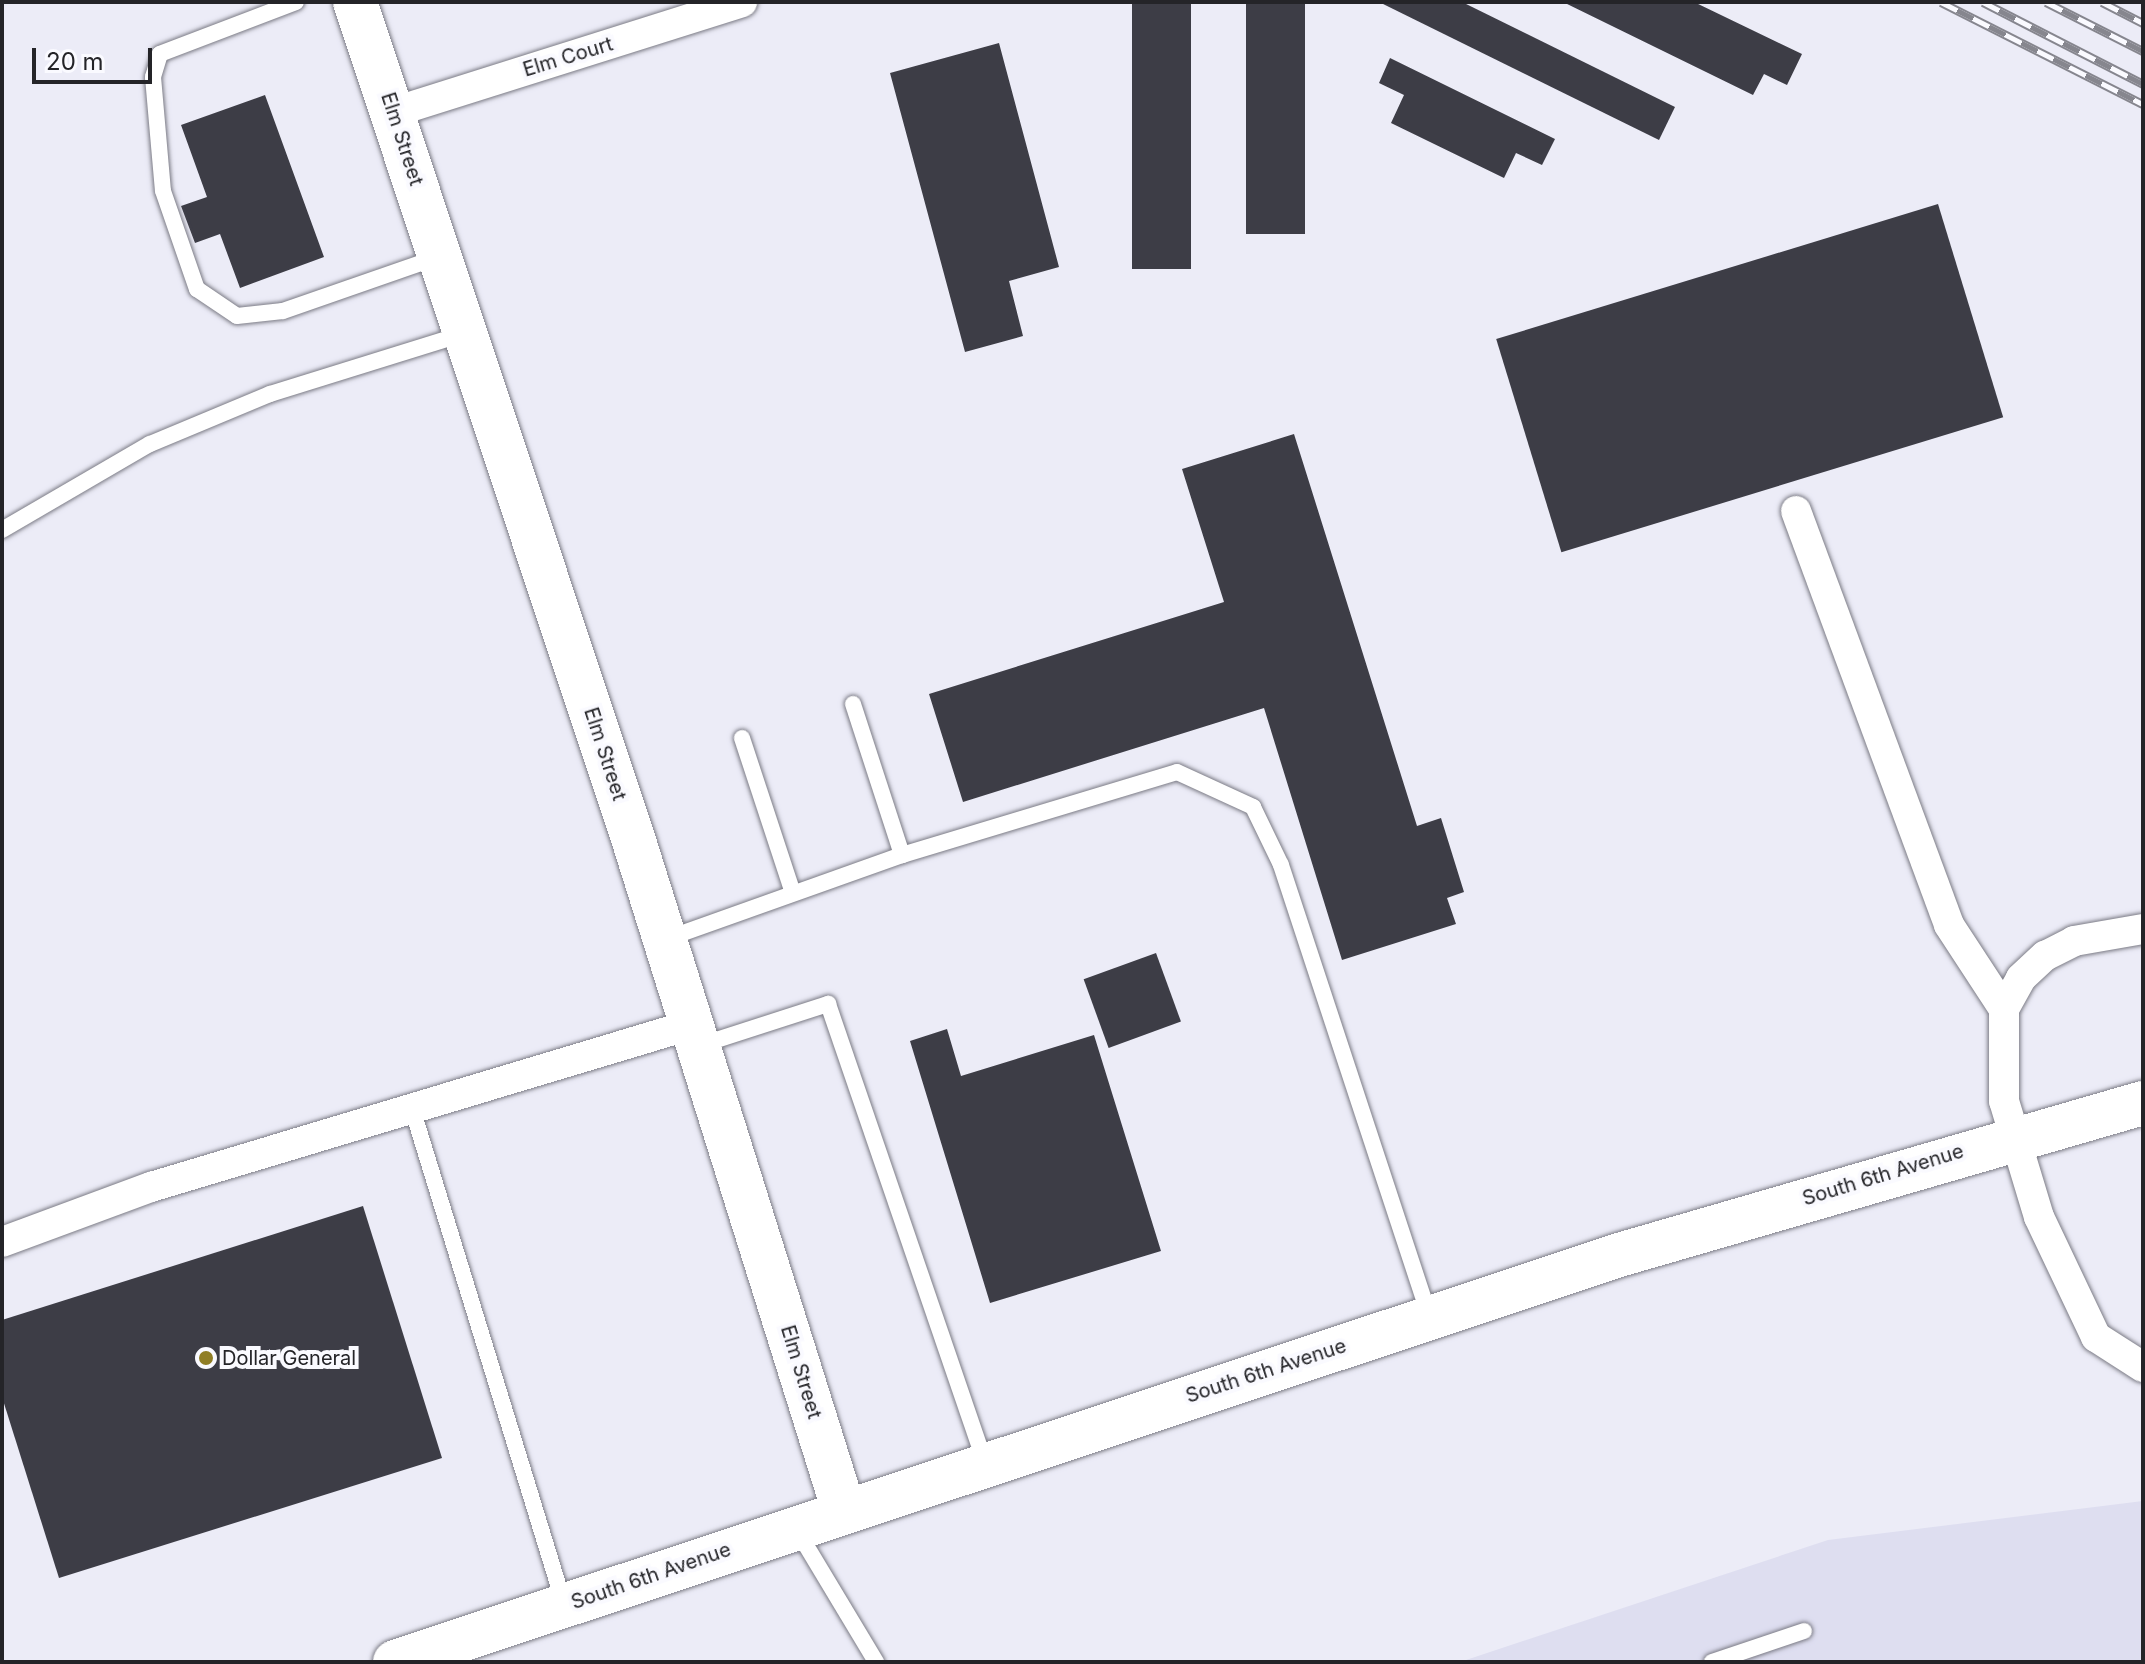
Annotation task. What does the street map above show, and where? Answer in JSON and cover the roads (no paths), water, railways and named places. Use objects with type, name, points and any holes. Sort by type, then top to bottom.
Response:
[{"type":"main road","name":"Elm Street","points":[[355,2],[394,112],[664,939],[844,1511]]},
{"type":"main road","name":"South 6th Avenue","points":[[395,1662],[1429,1317],[2014,1137],[2143,1103]]},
{"type":"street","name":"Elm Court","points":[[394,112],[742,2]]},
{"type":"street","points":[[1796,511],[1949,925],[2004,1009]]},
{"type":"street","points":[[2143,929],[2074,941],[2045,956],[2021,978],[2004,1009],[2000,1053],[2014,1137],[2039,1217],[2096,1337],[2143,1367]]},
{"type":"street","points":[[2,1242],[151,1187],[412,1108],[693,1036]]},
{"type":"lane","points":[[296,2],[160,54],[153,77],[163,191],[197,289],[237,316],[283,311],[440,256]]},
{"type":"lane","points":[[2,530],[150,444],[270,394],[465,333]]},
{"type":"lane","points":[[853,704],[902,855]]},
{"type":"lane","points":[[742,738],[793,893]]},
{"type":"lane","points":[[664,939],[902,855],[1177,772],[1253,807],[1281,865],[1429,1317]]},
{"type":"lane","points":[[693,1036],[828,1004],[986,1464]]},
{"type":"lane","points":[[412,1108],[565,1605]]},
{"type":"lane","points":[[795,1527],[876,1662]]},
{"type":"lane","points":[[1712,1662],[1804,1631]]},
{"type":"railway","points":[[1941,2],[2143,104]]},
{"type":"railway","points":[[1983,2],[2143,84]]},
{"type":"railway","points":[[2046,2],[2143,51]]},
{"type":"railway","points":[[2102,2],[2143,23]]},
{"type":"place","name":"Dollar General","points":[[206,1358]]}]
